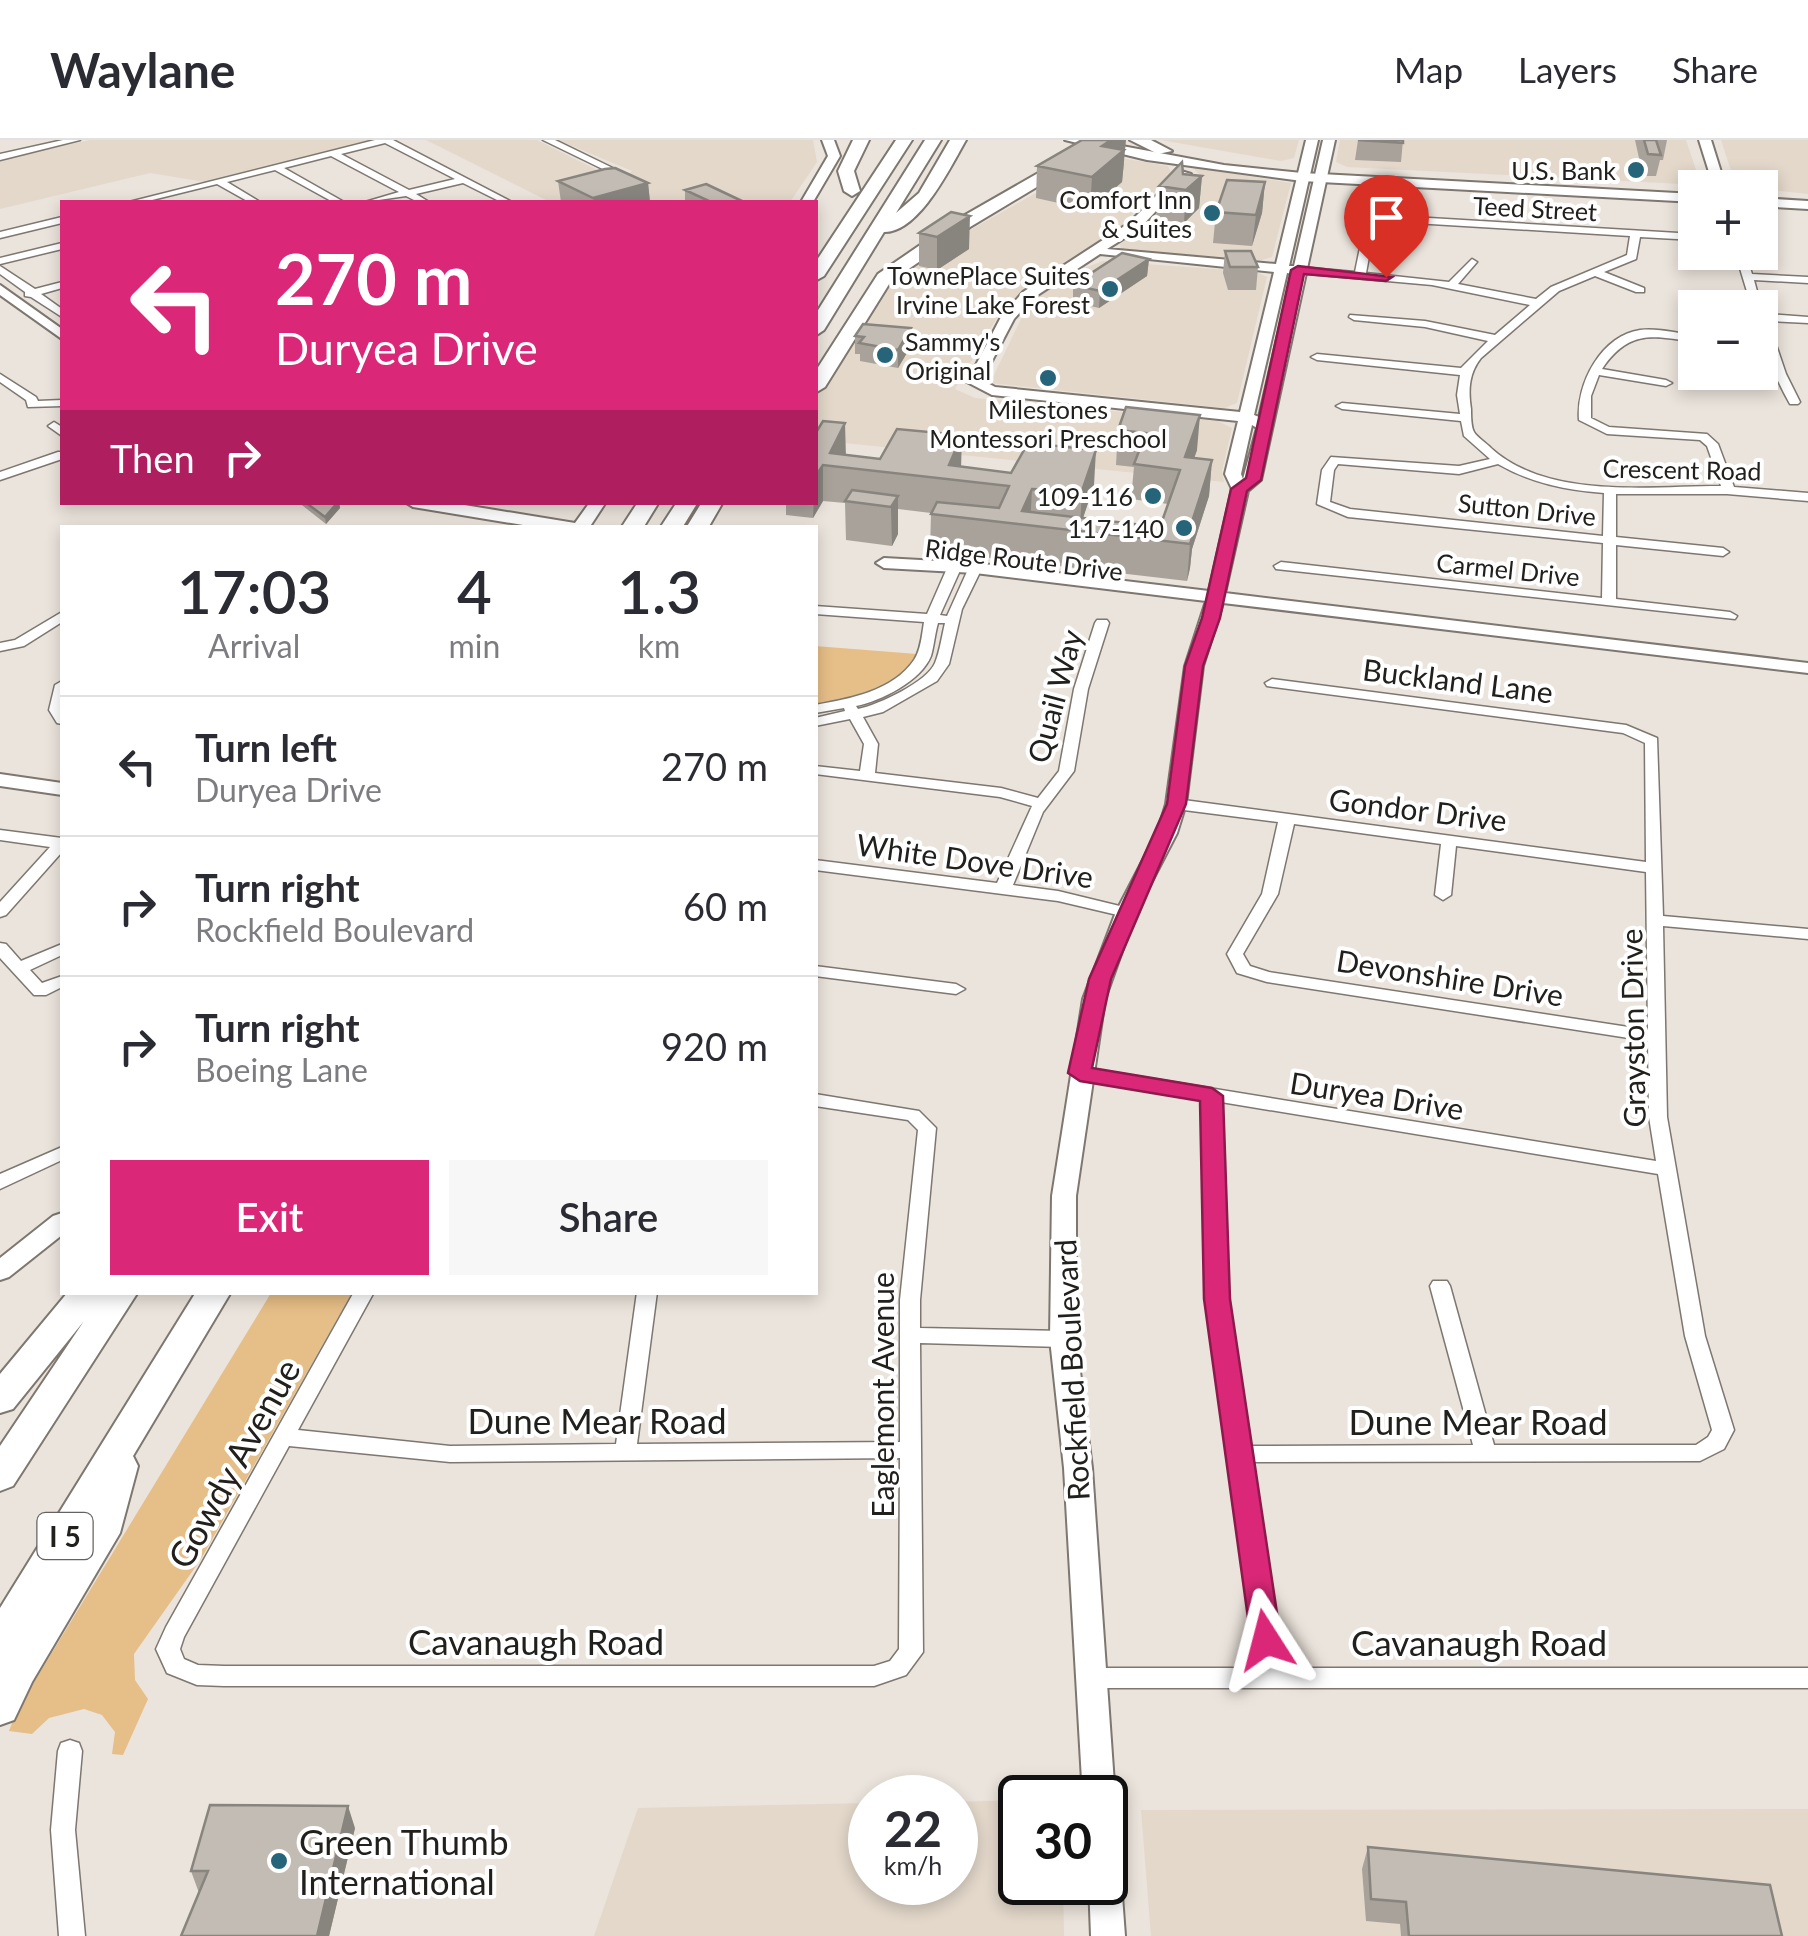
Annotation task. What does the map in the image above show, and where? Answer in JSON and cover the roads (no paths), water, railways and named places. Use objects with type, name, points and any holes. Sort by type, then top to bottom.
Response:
[{"type":"highway","points":[[852,191],[846,171],[861,140]]},
{"type":"highway","points":[[818,243],[889,140]]},
{"type":"highway","points":[[818,271],[904,140]]},
{"type":"highway","points":[[818,297],[917,140]]},
{"type":"highway","points":[[818,325],[933,140]]},
{"type":"highway","points":[[867,247],[926,196],[958,140]]},
{"type":"highway","points":[[1138,140],[1158,154]]},
{"type":"highway","points":[[818,381],[884,278],[964,223],[1104,142]]},
{"type":"highway","points":[[0,1399],[86,1295]]},
{"type":"highway","points":[[0,1476],[119,1295]]},
{"type":"highway","name":"I 5","points":[[0,1643],[212,1295]]},
{"type":"highway","points":[[0,1707],[16,1672],[101,1533],[130,1429]]},
{"type":"main road","points":[[808,200],[834,156],[828,140]]},
{"type":"main road","points":[[1072,140],[1314,172],[1678,193]]},
{"type":"main road","name":"Rockfield Boulevard","points":[[1240,489],[1254,480],[1298,270],[1314,172],[1312,140]]},
{"type":"main road","name":"Rockfield Boulevard","points":[[1096,1775],[1078,1468],[1063,1339],[1064,1196],[1080,1073],[1100,979],[1176,804],[1194,666],[1214,603],[1240,489],[1233,474],[1246,417],[1281,269],[1328,140]]},
{"type":"main road","points":[[1705,140],[1714,170]]},
{"type":"main road","points":[[1158,154],[1185,174],[1134,226],[1098,252],[1050,277],[1017,306],[975,377],[980,388],[1246,417],[1264,425]]},
{"type":"main road","points":[[1778,198],[1808,198]]},
{"type":"main road","points":[[1778,201],[1808,205]]},
{"type":"main road","points":[[1098,252],[1298,270]]},
{"type":"main road","points":[[6,294],[60,334]]},
{"type":"main road","points":[[432,505],[559,525]]},
{"type":"main road","points":[[580,525],[596,505]]},
{"type":"main road","name":"Ridge Route Drive","points":[[893,564],[1808,678]]},
{"type":"main road","name":"Ridge Route Drive","points":[[1214,603],[1808,668]]},
{"type":"main road","points":[[0,780],[60,788]]},
{"type":"main road","points":[[0,1271],[60,1224]]},
{"type":"main road","points":[[1106,1905],[1108,1936]]},
{"type":"street","points":[[0,158],[70,140]]},
{"type":"street","points":[[141,200],[386,140],[503,200]]},
{"type":"street","points":[[548,140],[618,173]]},
{"type":"street","points":[[332,154],[420,200]]},
{"type":"street","points":[[276,167],[335,200]]},
{"type":"street","points":[[378,200],[464,180]]},
{"type":"street","points":[[218,181],[251,200]]},
{"type":"street","points":[[129,200],[154,196],[162,200]]},
{"type":"street","points":[[1460,224],[1461,207]]},
{"type":"street","points":[[1563,213],[1566,230]]},
{"type":"street","points":[[0,233],[60,218]]},
{"type":"street","name":"Teed Street","points":[[1360,275],[1374,219],[1678,237]]},
{"type":"street","points":[[1666,220],[1670,236]]},
{"type":"street","points":[[1500,460],[1473,440],[1463,418],[1466,372],[1554,289],[1632,257],[1635,234]]},
{"type":"street","points":[[0,265],[60,248]]},
{"type":"street","points":[[1452,285],[1472,262]]},
{"type":"street","points":[[0,265],[60,313]]},
{"type":"street","points":[[1298,270],[1452,285],[1538,303]]},
{"type":"street","points":[[1746,270],[1753,290]]},
{"type":"street","points":[[1597,273],[1640,290]]},
{"type":"street","points":[[1748,276],[1808,280]]},
{"type":"street","points":[[6,294],[33,293],[60,286]]},
{"type":"street","points":[[1778,316],[1808,320]]},
{"type":"street","points":[[1354,317],[1448,328],[1497,339]]},
{"type":"street","points":[[1678,337],[1634,336],[1586,383],[1580,402],[1584,420],[1592,426],[1704,437],[1712,444],[1729,490]]},
{"type":"street","points":[[1317,357],[1466,372]]},
{"type":"street","points":[[1595,371],[1666,383]]},
{"type":"street","points":[[1778,371],[1794,402]]},
{"type":"street","points":[[2,380],[32,399],[32,405],[60,403]]},
{"type":"street","points":[[1342,406],[1463,418]]},
{"type":"street","points":[[0,476],[60,456]]},
{"type":"street","name":"Sutton Drive","points":[[1500,460],[1459,470],[1335,460],[1322,499],[1326,508],[1724,552]]},
{"type":"street","name":"Crescent Road","points":[[1500,460],[1549,480],[1610,492],[1729,490],[1808,498]]},
{"type":"street","points":[[1609,603],[1610,492]]},
{"type":"street","name":"Carmel Drive","points":[[1280,566],[1730,616]]},
{"type":"street","points":[[818,709],[851,710],[914,670],[923,658],[932,618],[952,571]]},
{"type":"street","points":[[818,721],[896,702],[932,678],[947,650],[953,620],[972,573]]},
{"type":"street","points":[[818,610],[953,620]]},
{"type":"street","points":[[0,647],[19,643],[60,617]]},
{"type":"street","name":"Quail Way","points":[[1004,889],[1041,804],[1066,771],[1081,689],[1102,623]]},
{"type":"street","name":"Buckland Lane","points":[[1272,684],[1637,732]]},
{"type":"street","points":[[851,710],[872,744],[868,778]]},
{"type":"street","name":"Grayston Drive","points":[[1637,732],[1654,747],[1656,1086],[1665,1170],[1696,1336],[1723,1430],[1716,1443]]},
{"type":"street","points":[[818,770],[988,791],[1041,804]]},
{"type":"street","name":"Gondor Drive","points":[[1176,804],[1653,868]]},
{"type":"street","name":"Devonshire Drive","points":[[1287,820],[1270,894],[1234,954],[1238,964],[1267,977],[1656,1036]]},
{"type":"street","points":[[0,835],[60,843]]},
{"type":"street","points":[[1443,895],[1449,840]]},
{"type":"street","points":[[0,912],[60,845]]},
{"type":"street","name":"White Dove Drive","points":[[818,865],[1004,889],[1126,912]]},
{"type":"street","points":[[1658,921],[1808,934]]},
{"type":"street","points":[[0,948],[40,992],[60,982]]},
{"type":"street","points":[[19,968],[60,950]]},
{"type":"street","points":[[818,970],[956,989]]},
{"type":"street","name":"Duryea Drive","points":[[1080,1073],[1665,1170]]},
{"type":"street","points":[[1212,1096],[1212,1245],[1237,1454],[1272,1677]]},
{"type":"street","name":"Eaglemont Avenue","points":[[818,1100],[913,1115],[922,1120],[927,1138],[911,1266],[911,1652],[898,1668]]},
{"type":"street","points":[[0,1182],[60,1154]]},
{"type":"street","points":[[1440,1286],[1486,1454]]},
{"type":"street","name":"Gowdy Avenue","points":[[175,1666],[168,1649],[174,1634],[362,1295]]},
{"type":"street","points":[[626,1453],[647,1295]]},
{"type":"street","points":[[910,1335],[1063,1339]]},
{"type":"street","name":"Dune Mear Road","points":[[284,1437],[428,1453],[911,1450]]},
{"type":"street","name":"Dune Mear Road","points":[[1237,1454],[1700,1453],[1716,1443]]},
{"type":"street","name":"Cavanaugh Road","points":[[175,1666],[197,1675],[224,1676],[874,1676],[898,1668]]},
{"type":"street","name":"Cavanaugh Road","points":[[1089,1678],[1808,1678]]},
{"type":"street","points":[[70,1751],[63,1830],[72,1936]]},
{"type":"place","name":"U.S. Bank","points":[[1636,170]]},
{"type":"place","name":"Comfort Inn & Suites","points":[[1212,213]]},
{"type":"place","name":"TownePlace Suites Irvine Lake Forest","points":[[1110,289]]},
{"type":"place","name":"Sammy's Original","points":[[885,355]]},
{"type":"place","name":"Milestones Montessori Preschool","points":[[1048,378]]},
{"type":"place","name":"109-116","points":[[1153,496]]},
{"type":"place","name":"117-140","points":[[1184,528]]},
{"type":"place","name":"Green Thumb International","points":[[279,1861]]}]
